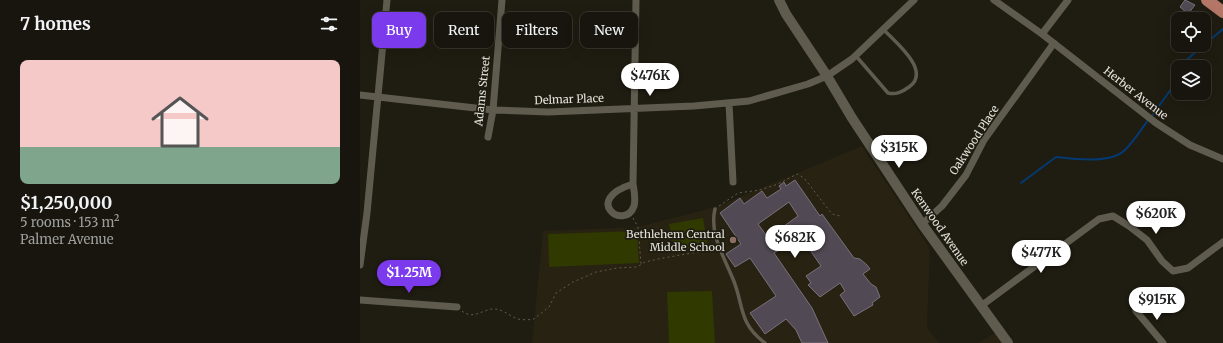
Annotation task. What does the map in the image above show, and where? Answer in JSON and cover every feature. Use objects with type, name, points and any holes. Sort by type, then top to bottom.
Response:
[{"type":"main road","points":[[1207,0],[1223,12]]},
{"type":"street","points":[[360,265],[367,213],[387,0]]},
{"type":"street","name":"Adams Street","points":[[488,137],[493,110],[502,0]]},
{"type":"street","points":[[633,184],[615,190],[609,199],[609,208],[614,214],[618,216],[628,213],[634,206],[633,184],[636,0]]},
{"type":"street","name":"Kenwood Avenue","points":[[779,0],[786,14],[852,118],[922,224],[1008,343]]},
{"type":"street","name":"Delmar Place","points":[[360,95],[493,110],[548,112],[634,107],[694,106],[749,101],[808,84],[826,76],[855,56],[914,0]]},
{"type":"street","name":"Herber Avenue","points":[[994,0],[1054,43],[1180,140],[1223,159]]},
{"type":"street","points":[[1042,34],[1068,0]]},
{"type":"street","name":"Oakwood Place","points":[[922,224],[942,206],[966,175],[984,140],[1054,43]]},
{"type":"street","points":[[729,103],[733,182]]},
{"type":"street","points":[[981,306],[1099,219],[1113,216],[1147,240],[1162,261],[1173,270],[1183,270],[1188,268],[1223,242]]},
{"type":"street","points":[[360,300],[457,307]]},
{"type":"street","points":[[1136,311],[1163,343]]},
{"type":"lane","points":[[855,56],[888,93],[893,94],[900,92],[913,84],[916,73],[914,62],[883,29]]},
{"type":"lane","points":[[715,209],[713,216],[715,232],[720,249],[733,279],[744,317],[757,337],[765,343]]},
{"type":"path","points":[[715,209],[738,193],[778,184],[797,174],[804,178],[832,214],[840,216]]},
{"type":"path","points":[[628,213],[634,218],[638,228],[641,265]]},
{"type":"path","points":[[457,307],[464,313],[478,315],[491,309],[501,311],[520,320],[534,319],[549,307],[556,293],[573,282],[596,272],[617,268],[636,267],[645,262],[682,254],[720,249]]},
{"type":"shaded area","name":"Bethlehem Central Middle School","points":[[862,146],[930,249],[927,328],[940,343],[532,343],[543,231],[638,227],[715,207]]},
{"type":"shaded area","points":[[995,333],[1002,343],[978,343]]},
{"type":"green space","points":[[703,218],[708,248],[675,253],[669,224]]},
{"type":"green space","points":[[637,231],[639,263],[549,267],[548,234]]},
{"type":"green space","points":[[712,291],[715,343],[669,343],[667,292]]},
{"type":"building","points":[[1185,0],[1195,5],[1190,12],[1186,12],[1180,7]]},
{"type":"building","points":[[795,180],[820,216],[822,214],[854,258],[860,259],[867,265],[870,269],[863,274],[871,284],[876,287],[880,297],[872,303],[873,305],[854,316],[840,295],[845,291],[840,283],[820,297],[808,285],[811,283],[806,276],[821,266],[801,237],[774,253],[812,308],[828,343],[802,343],[796,330],[786,319],[765,334],[750,313],[776,296],[750,258],[735,267],[726,254],[741,244],[720,213],[740,198],[744,204],[762,191],[767,198],[781,189],[779,186],[784,182],[786,186]],"holes":[[[789,202],[798,216],[773,234],[771,231],[766,235],[758,224]]]},
{"type":"waterway","points":[[1186,60],[1223,29]]},
{"type":"waterway","points":[[1151,117],[1171,89]]},
{"type":"waterway","points":[[1021,183],[1056,157],[1092,160],[1119,154],[1131,143],[1148,120]]},
{"type":"place","name":"Bethlehem Central Middle School","points":[[733,240]]}]
